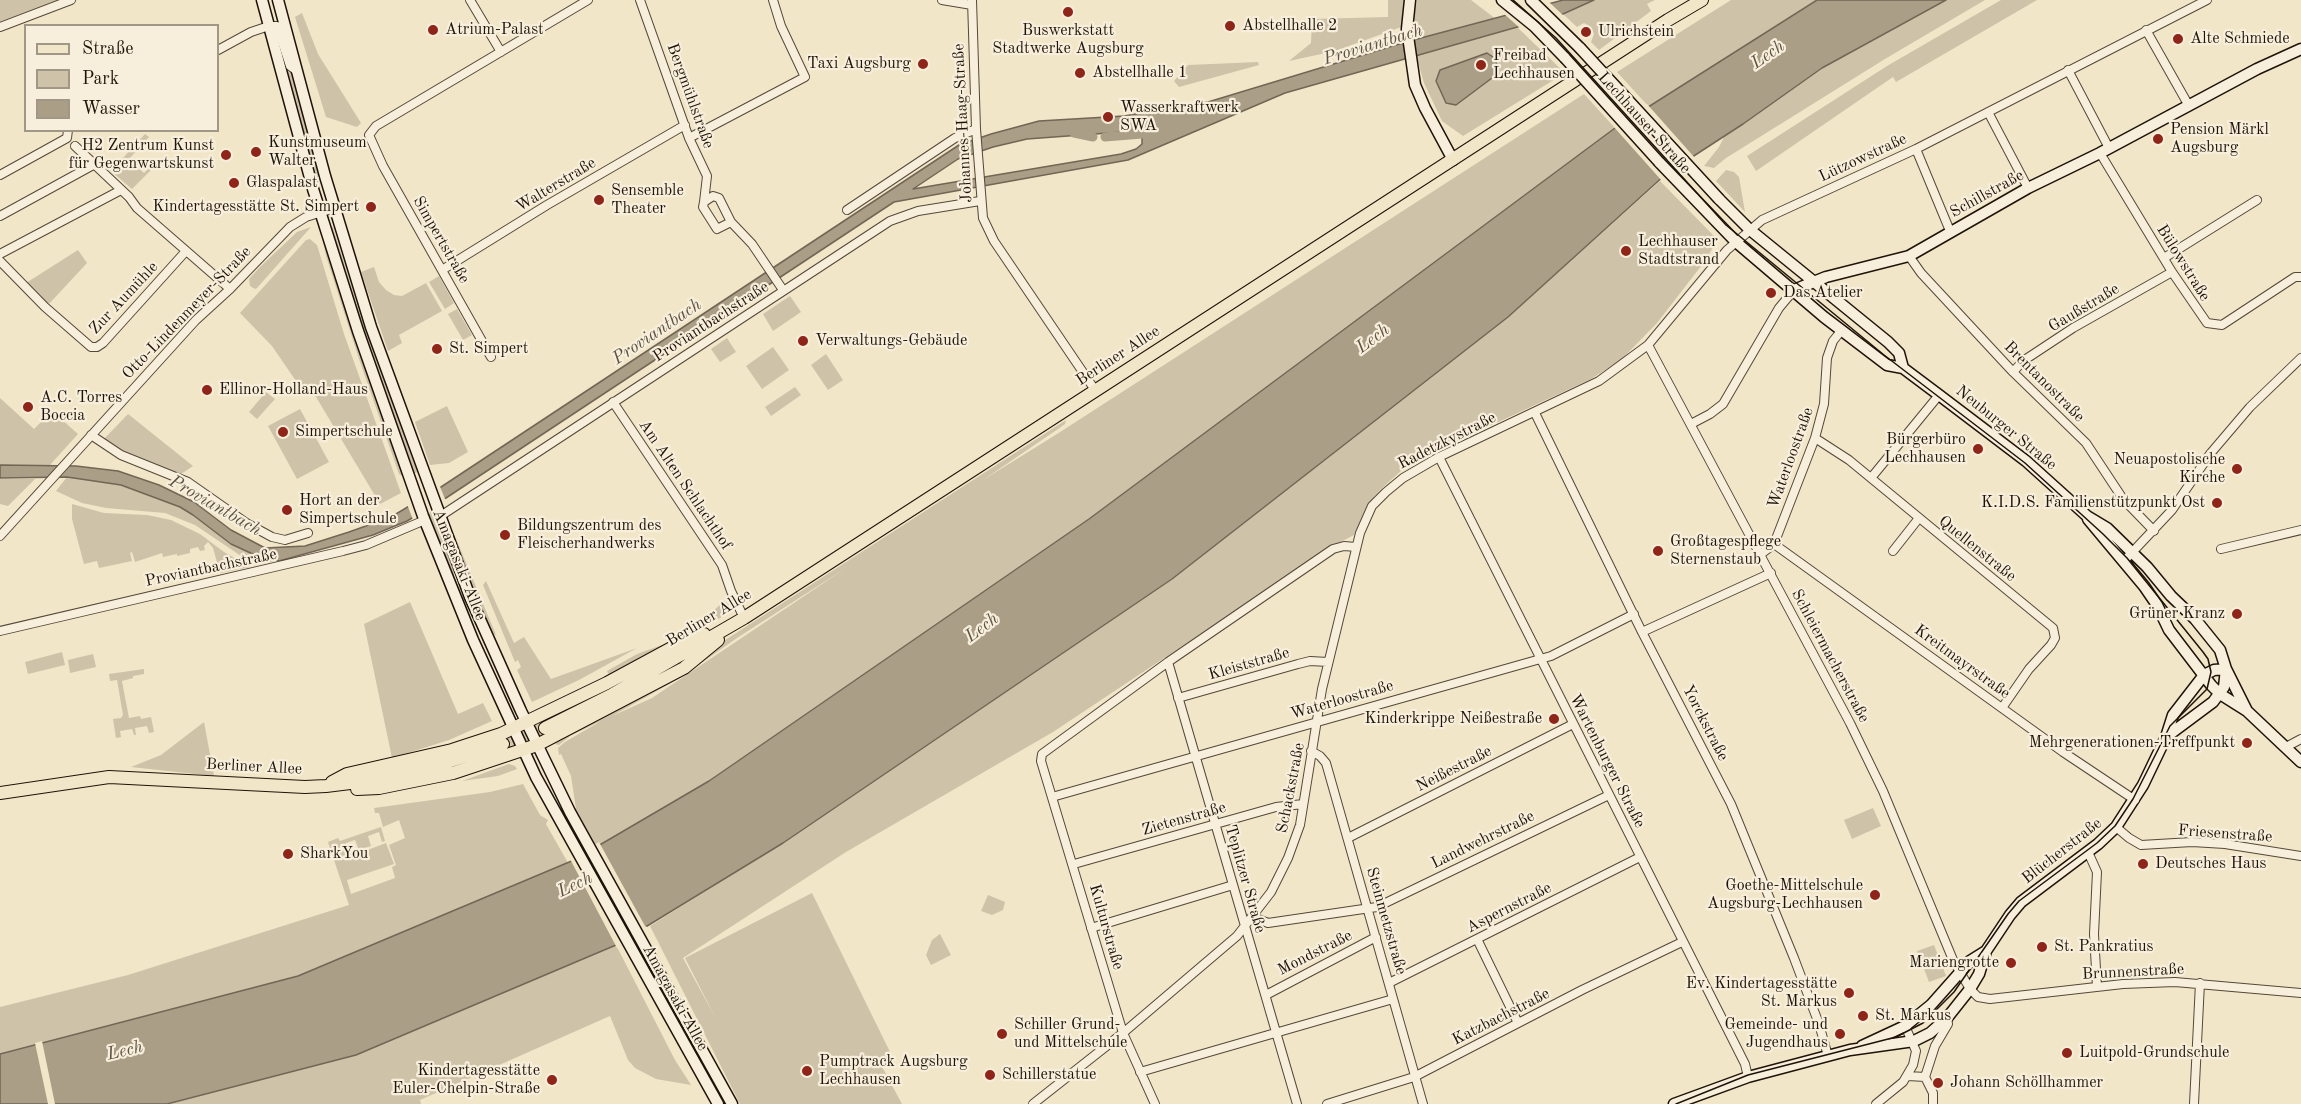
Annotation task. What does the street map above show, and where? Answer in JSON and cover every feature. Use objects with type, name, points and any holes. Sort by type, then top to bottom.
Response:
[{"type":"main road","name":"Berliner Allee","points":[[545,728],[613,693],[742,619],[1453,160],[1683,4],[1702,0]]},
{"type":"main road","points":[[326,786],[347,774],[452,750],[513,728],[607,683],[678,644],[742,619]]},
{"type":"main road","points":[[326,786],[346,790],[379,788],[453,773],[523,751],[684,668],[742,619]]},
{"type":"main road","name":"Berliner Allee","points":[[0,793],[109,777],[326,786],[366,781],[444,763],[503,744]]},
{"type":"street","points":[[0,27],[71,0]]},
{"type":"street","name":"Amagasaki-Allee","points":[[262,0],[320,212],[358,331],[424,518],[473,640],[523,751],[718,1104]]},
{"type":"street","name":"Amagasaki-Allee","points":[[278,0],[335,208],[372,327],[470,597],[526,722],[570,812],[732,1104]]},
{"type":"street","points":[[470,0],[501,52],[588,0]]},
{"type":"street","name":"Bergmühlstraße","points":[[640,0],[689,138],[707,176],[704,202]]},
{"type":"street","points":[[689,138],[806,77],[781,27],[773,0]]},
{"type":"street","points":[[942,0],[972,3]]},
{"type":"street","points":[[1410,0],[1407,13],[1408,40],[1415,85],[1453,160]]},
{"type":"street","name":"Lechhauser Straße","points":[[1502,0],[1544,35],[1736,242]]},
{"type":"street","name":"Lechhauser Straße","points":[[1531,0],[1560,27],[1719,199],[1751,230]]},
{"type":"street","name":"Lützowstraße","points":[[1751,230],[1762,220],[1916,149],[2207,0]]},
{"type":"street","name":"Johannes-Haag-Straße","points":[[972,3],[977,155],[983,218],[994,241],[1095,390]]},
{"type":"street","points":[[219,49],[251,32],[277,26],[290,66],[297,71]]},
{"type":"street","points":[[2146,30],[2189,106]]},
{"type":"street","name":"Schillstraße","points":[[1794,290],[1813,281],[1909,256],[2028,188],[2105,151],[2257,69],[2301,49]]},
{"type":"street","name":"Simpertstraße","points":[[492,357],[383,166],[369,135],[376,126],[501,52]]},
{"type":"street","name":"Bülowstraße","points":[[2068,70],[2105,151],[2172,272],[2203,319],[2210,325],[2222,326],[2295,277],[2301,277]]},
{"type":"street","points":[[1988,112],[2028,188]]},
{"type":"street","name":"Walterstraße","points":[[442,270],[685,125]]},
{"type":"street","points":[[0,175],[67,138],[68,132]]},
{"type":"street","points":[[847,210],[955,138],[976,132]]},
{"type":"street","points":[[75,146],[137,208],[230,289]]},
{"type":"street","points":[[1916,149],[1950,231]]},
{"type":"street","points":[[0,216],[95,164]]},
{"type":"street","points":[[0,254],[121,190]]},
{"type":"street","points":[[731,222],[717,229],[703,207],[704,202],[713,196],[719,198],[731,222],[752,244],[783,290]]},
{"type":"street","points":[[2164,258],[2257,200]]},
{"type":"street","name":"Proviantbachstraße","points":[[438,512],[900,216],[980,201]]},
{"type":"street","name":"Otto-Lindenmeyer-Straße","points":[[0,536],[196,320],[230,289],[290,227],[306,217],[335,208]]},
{"type":"street","name":"Radetzkystraße","points":[[1356,547],[1372,506],[1403,478],[1439,457],[1599,381],[1648,345],[1736,242],[1751,230]]},
{"type":"street","name":"Neuburger Straße","points":[[1751,230],[1899,353],[1902,368]]},
{"type":"street","name":"Neuburger Straße","points":[[1736,242],[1841,331],[1887,365],[1902,368],[1939,394],[2026,462],[2087,516],[2107,528],[2133,552],[2171,596],[2195,619],[2220,650],[2226,669],[2247,711]]},
{"type":"street","name":"Zur Aumühle","points":[[0,261],[45,307],[92,347],[97,347],[186,251]]},
{"type":"street","name":"Brentanostraße","points":[[1909,256],[1921,273],[2013,372],[2086,443],[2123,499],[2154,531]]},
{"type":"street","name":"Gaußstraße","points":[[2013,372],[2023,361],[2073,328],[2172,272]]},
{"type":"street","points":[[1691,424],[1723,404],[1779,308],[1794,290]]},
{"type":"street","name":"Waterloostraße","points":[[1774,544],[1815,438],[1826,395],[1827,358],[1833,341],[1841,331]]},
{"type":"street","name":"Schleiermacherstraße","points":[[1648,345],[1830,684],[1871,766],[1920,884],[1960,973],[1970,989]]},
{"type":"street","points":[[2124,561],[2172,510],[2210,454],[2232,427],[2266,389],[2301,358]]},
{"type":"street","points":[[1870,478],[1939,394]]},
{"type":"street","name":"Am Alten Schlachthof","points":[[613,402],[722,565],[742,619]]},
{"type":"street","name":"Yorckstraße","points":[[1535,413],[1642,632],[1731,804],[1794,958],[1819,1024],[1828,1056]]},
{"type":"street","points":[[91,435],[121,455],[188,482],[248,524],[272,537],[285,540],[308,533]]},
{"type":"street","name":"Quellenstraße","points":[[1815,438],[1834,449],[2053,628],[2055,638],[2051,645],[2029,669],[2002,708]]},
{"type":"street","name":"Wartenburger Straße","points":[[1439,457],[1745,1064],[1748,1077]]},
{"type":"street","name":"Neuburger Straße","points":[[2087,516],[2094,528],[2124,561],[2157,605],[2169,630],[2220,694],[2247,711],[2301,762]]},
{"type":"street","name":"Proviantbachstraße","points":[[0,631],[343,551],[384,538],[424,518]]},
{"type":"street","points":[[1893,550],[1919,518]]},
{"type":"street","points":[[2221,549],[2301,530]]},
{"type":"street","points":[[1761,554],[1774,544]]},
{"type":"street","name":"Kreitmayrstraße","points":[[1774,544],[2134,800]]},
{"type":"street","points":[[1168,662],[1333,549],[1344,546],[1356,547]]},
{"type":"street","name":"Schackstraße","points":[[1033,1104],[1123,1033],[1245,927],[1271,892],[1288,858],[1300,825],[1328,662],[1356,547]]},
{"type":"street","points":[[1642,632],[1771,573]]},
{"type":"street","name":"Waterloostraße","points":[[1052,796],[1551,656],[1634,614]]},
{"type":"street","name":"Kleiststraße","points":[[1178,698],[1310,661],[1328,662]]},
{"type":"street","name":"Teplitzer Straße","points":[[1168,662],[1297,1104]]},
{"type":"street","name":"Kulturstraße","points":[[1155,1104],[1123,1033],[1074,864],[1041,761],[1042,754],[1168,662]]},
{"type":"street","points":[[2204,675],[2214,670],[2226,669],[2224,687],[2220,694]]},
{"type":"street","name":"Blücherstraße","points":[[1679,1103],[1748,1077],[1850,1050],[1914,1041],[1930,1033],[1947,1018],[1970,989],[1979,974],[1986,951],[2021,902],[2088,852],[2116,827],[2134,800],[2166,737],[2173,715],[2204,675]]},
{"type":"street","name":"Blücherstraße","points":[[2166,737],[2211,705],[2220,694]]},
{"type":"street","name":"Neißestraße","points":[[1348,838],[1573,724]]},
{"type":"street","points":[[2286,747],[2301,740]]},
{"type":"street","name":"Steinmetzstraße","points":[[1311,752],[1320,756],[1326,763],[1423,1104]]},
{"type":"street","name":"Landwehrstraße","points":[[1254,917],[1268,923],[1368,910],[1609,795]]},
{"type":"street","name":"Zietenstraße","points":[[1074,864],[1276,807],[1303,804]]},
{"type":"street","name":"Friesenstraße","points":[[2116,827],[2141,845],[2192,842],[2225,844],[2301,856]]},
{"type":"street","points":[[2088,852],[2095,866],[2097,881],[2094,934],[2097,987]]},
{"type":"street","name":"Aspernstraße","points":[[1389,983],[1640,858]]},
{"type":"street","points":[[1091,928],[1233,885]]},
{"type":"street","name":"Mondstraße","points":[[1266,994],[1376,937]]},
{"type":"street","points":[[1477,939],[1518,1023]]},
{"type":"street","name":"Katzbachstraße","points":[[1326,1104],[1414,1077],[1683,942]]},
{"type":"street","name":"Blücherstraße","points":[[1850,1050],[1905,1026],[1931,1005],[1970,960],[1986,951]]},
{"type":"street","name":"Brunnenstraße","points":[[1970,989],[1978,997],[1990,999],[2148,983],[2200,983],[2301,993]]},
{"type":"street","points":[[2194,1104],[2200,983]]},
{"type":"street","points":[[1140,1072],[1393,999]]},
{"type":"street","points":[[1933,1104],[1933,1093],[1925,1077],[1935,1046],[1948,1023],[1947,1018]]},
{"type":"street","points":[[1876,1104],[1904,1083],[1908,1076],[1916,1053],[1914,1041],[1905,1026]]},
{"type":"street","points":[[1908,1076],[1925,1077]]},
{"type":"green space","points":[[0,0],[58,0],[0,22]]},
{"type":"green space","points":[[1388,0],[1405,0],[1404,26],[1335,51],[1289,61],[1311,43],[1312,19],[1388,17]]},
{"type":"green space","name":"Freibad Lechhausen","points":[[1417,0],[1471,0],[1509,29],[1517,27],[1565,73],[1463,136],[1442,121],[1424,83],[1416,55],[1418,54],[1414,18]]},
{"type":"green space","points":[[1594,0],[1655,0],[1647,4],[1651,11],[1599,50],[1591,42],[1594,34],[1591,27],[1584,23],[1577,27],[1563,14]]},
{"type":"green space","points":[[1731,0],[1817,0],[1649,107],[1617,72]]},
{"type":"green space","points":[[1946,0],[1985,0],[1885,59],[1726,158],[1714,168],[1704,166],[1724,137],[1822,68]]},
{"type":"green space","points":[[2001,0],[2037,0],[1896,82],[1893,77],[1756,171],[1747,156],[1887,66]]},
{"type":"green space","points":[[302,13],[318,54],[361,123],[357,127],[326,117],[295,17]]},
{"type":"green space","points":[[274,30],[292,73],[321,173],[317,177]]},
{"type":"green space","points":[[1258,62],[1259,65],[1179,87],[1174,81],[1188,65]]},
{"type":"green space","points":[[1584,94],[1615,128],[1089,519],[709,781],[597,847],[576,809],[571,776],[561,754],[559,755],[558,748],[601,721],[570,736],[559,745],[555,744],[561,738],[716,646],[1066,420],[1065,424],[983,480]],"holes":[[[846,568],[652,698],[612,716],[680,678],[737,638]]]},
{"type":"green space","points":[[145,134],[149,137],[129,159],[144,173],[151,166],[153,168],[132,189],[111,171]]},
{"type":"green space","points":[[1726,170],[1734,172],[1739,177],[1745,212],[1716,181]]},
{"type":"green space","points":[[1660,181],[1714,236],[1715,244],[1705,261],[1657,323],[1622,359],[1591,379],[1438,450],[1402,470],[1368,504],[1354,535],[1331,547],[1053,732],[846,852],[683,958],[716,1019],[685,958],[812,893],[891,1054],[879,1061],[902,1104],[740,1104],[650,926],[783,843],[1172,579],[1508,317]]},
{"type":"green space","points":[[311,227],[257,288],[250,286],[249,279],[260,267],[297,232]]},
{"type":"green space","points":[[333,227],[361,317],[418,472],[412,474],[360,324],[330,228]]},
{"type":"green space","points":[[310,239],[317,245],[344,334],[401,493],[380,504],[316,397],[298,384],[272,346],[240,313],[306,240]]},
{"type":"green space","points":[[323,241],[325,241],[404,477],[399,474],[359,359]]},
{"type":"green space","points":[[78,250],[87,263],[48,305],[26,283]]},
{"type":"green space","points":[[374,267],[379,282],[394,295],[402,296],[426,283],[442,311],[399,335],[402,343],[388,351],[361,272]]},
{"type":"green space","points":[[439,276],[454,303],[445,309],[429,282]]},
{"type":"green space","points":[[790,296],[801,312],[773,331],[763,314]]},
{"type":"green space","points":[[457,309],[472,335],[463,340],[448,314]]},
{"type":"green space","points":[[727,338],[736,352],[720,362],[711,349]]},
{"type":"green space","points":[[773,347],[789,370],[762,389],[746,366]]},
{"type":"green space","points":[[826,354],[843,380],[828,390],[811,365]]},
{"type":"green space","points":[[795,387],[801,395],[771,416],[765,407]]},
{"type":"green space","points":[[266,392],[275,399],[257,419],[249,412]]},
{"type":"green space","points":[[0,398],[34,429],[52,411],[78,434],[50,465],[0,465]]},
{"type":"green space","points":[[447,406],[468,452],[449,463],[430,465],[415,422]]},
{"type":"green space","points":[[300,409],[329,462],[297,479],[268,426]]},
{"type":"green space","points":[[128,414],[193,466],[178,476],[130,456],[103,440]]},
{"type":"green space","points":[[67,477],[121,485],[180,507],[231,544],[257,556],[279,561],[253,564],[195,525],[165,513],[106,508],[82,503],[56,491]]},
{"type":"green space","points":[[0,479],[35,479],[8,506],[0,504]]},
{"type":"green space","points":[[72,504],[104,513],[147,515],[171,520],[200,534],[224,552],[250,567],[220,573],[213,548],[208,542],[204,546],[205,550],[200,551],[198,547],[190,549],[190,553],[177,556],[177,554],[163,557],[162,553],[135,562],[132,552],[130,553],[132,561],[99,568],[97,561],[84,564],[72,519]]},
{"type":"green space","points":[[432,511],[454,567],[454,580],[428,514]]},
{"type":"green space","points":[[450,531],[453,532],[457,541],[496,635],[491,633]]},
{"type":"green space","points":[[486,581],[514,643],[524,637],[551,679],[637,648],[579,680],[532,702],[517,670],[521,667],[518,660],[515,662],[483,585]]},
{"type":"green space","points":[[724,601],[732,606],[730,612],[710,624],[687,631],[708,616]]},
{"type":"green space","points":[[410,602],[458,714],[483,703],[492,721],[449,740],[392,758],[364,624]]},
{"type":"green space","points":[[662,645],[663,647],[609,676],[607,671],[637,654]]},
{"type":"green space","points":[[62,652],[65,665],[28,674],[25,662]]},
{"type":"green space","points":[[93,654],[96,667],[70,673],[68,660]]},
{"type":"green space","points":[[144,669],[144,674],[122,681],[129,718],[151,717],[154,732],[149,733],[147,726],[135,728],[136,735],[132,729],[120,731],[121,737],[116,738],[113,719],[121,718],[123,715],[117,680],[110,681],[109,674]]},
{"type":"green space","points":[[204,722],[214,776],[131,767],[161,755]]},
{"type":"green space","points":[[509,764],[517,769],[498,776],[462,781]]},
{"type":"green space","points":[[523,784],[540,815],[548,820],[546,824],[568,863],[298,976],[0,1054],[0,1007],[128,975],[349,905],[328,842],[338,838],[340,841],[381,827],[385,841],[382,842],[379,832],[368,836],[371,846],[359,850],[355,840],[346,843],[349,857],[386,843],[394,864],[347,880],[351,894],[395,878],[392,867],[396,865],[389,845],[405,838],[399,820],[383,827],[379,813],[375,813],[374,808],[490,792]]},
{"type":"green space","points":[[1873,808],[1881,826],[1852,839],[1844,820]]},
{"type":"green space","points":[[988,895],[1005,902],[1003,910],[992,915],[981,911]]},
{"type":"green space","points":[[940,934],[951,955],[931,965],[926,955],[932,940]]},
{"type":"green space","points":[[616,945],[675,1060],[691,1085],[656,1079],[635,1068],[628,1060],[610,1016],[420,1100],[421,1104],[167,1104],[356,1055]]},
{"type":"green space","points":[[1934,945],[1946,976],[1929,982],[1917,951]]},
{"type":"green space","points":[[650,966],[715,1082],[711,1081],[647,968]]},
{"type":"water","points":[[1563,0],[1594,0],[1563,14],[1285,93],[1128,160],[894,202],[446,498],[407,521],[373,535],[279,561],[257,556],[231,544],[180,507],[121,485],[67,477],[0,478],[0,465],[76,466],[118,471],[159,485],[194,502],[231,530],[265,548],[305,546],[391,517],[441,487],[959,145],[1039,121],[1124,116],[1208,102],[1406,42]],"holes":[[[1136,131],[1142,134],[1142,144],[1136,149],[1121,154],[913,189],[958,159],[993,147],[1027,139]]]},
{"type":"water","name":"Lech","points":[[1817,0],[1946,0],[1822,68],[1743,124],[1666,174],[1508,317],[1172,579],[783,843],[616,945],[356,1055],[167,1104],[0,1104],[0,1054],[298,976],[574,860],[709,781],[1089,519],[1615,128]]},
{"type":"water","points":[[1487,53],[1493,57],[1499,68],[1496,75],[1456,105],[1446,103],[1436,81],[1440,70]]},
{"type":"pier","points":[[1549,2],[1565,17],[1521,29],[1503,13]]},
{"type":"pier","points":[[1647,104],[1695,158],[1662,181],[1613,126]]},
{"type":"pier","points":[[439,484],[445,499],[449,500],[413,520],[407,504]]},
{"type":"pier","points":[[599,842],[645,926],[649,928],[617,948],[570,859]]},
{"type":"pier","points":[[42,1041],[55,1104],[48,1104],[35,1043]]},
{"type":"waterway","name":"Proviantbach","points":[[1105,137],[1142,134],[1151,127]]},
{"type":"waterway","name":"Proviantbach","points":[[1074,133],[1093,137]]},
{"type":"tunnel","points":[[503,744],[545,728]]},
{"type":"tram line","points":[[1513,0],[1556,38],[1726,225],[1884,355],[2025,463],[2103,534],[2127,558],[2203,652],[2208,659],[2211,672],[2207,689],[2170,726],[2133,799],[2115,826],[2097,843],[2019,901],[1954,992],[1923,1023],[1896,1037],[1748,1075],[1676,1104]]},
{"type":"place","name":"Buswerkstatt Stadtwerke Augsburg","points":[[1068,12]]},
{"type":"place","name":"Abstellhalle 2","points":[[1230,26]]},
{"type":"place","name":"Atrium-Palast","points":[[433,30]]},
{"type":"place","name":"Ulrichstein","points":[[1586,32]]},
{"type":"place","name":"Alte Schmiede","points":[[2178,39]]},
{"type":"place","name":"Taxi Augsburg","points":[[923,64]]},
{"type":"place","name":"Freibad Lechhausen","points":[[1481,65]]},
{"type":"place","name":"Abstellhalle 1","points":[[1080,73]]},
{"type":"place","name":"Wasserkraftwerk SWA","points":[[1108,117]]},
{"type":"place","name":"Pension Märkl Augsburg","points":[[2158,139]]},
{"type":"place","name":"Kunstmuseum Walter","points":[[256,152]]},
{"type":"place","name":"H2 Zentrum Kunst für Gegenwartskunst","points":[[226,155]]},
{"type":"place","name":"Glaspalast","points":[[234,183]]},
{"type":"place","name":"Sensemble Theater","points":[[599,200]]},
{"type":"place","name":"Kindertagesstätte St. Simpert","points":[[371,207]]},
{"type":"place","name":"Lechhauser Stadtstrand","points":[[1626,251]]},
{"type":"place","name":"Das Atelier","points":[[1771,293]]},
{"type":"place","name":"Verwaltungs-Gebäude","points":[[803,341]]},
{"type":"place","name":"St. Simpert","points":[[437,349]]},
{"type":"place","name":"Ellinor-Holland-Haus","points":[[207,390]]},
{"type":"place","name":"A.C. Torres Boccia","points":[[28,407]]},
{"type":"place","name":"Simpertschule","points":[[283,432]]},
{"type":"place","name":"Bürgerbüro Lechhausen","points":[[1978,449]]},
{"type":"place","name":"Neuapostolische Kirche","points":[[2237,469]]},
{"type":"place","name":"K.I.D.S. Familienstützpunkt Ost","points":[[2217,503]]},
{"type":"place","name":"Hort an der Simpertschule","points":[[287,510]]},
{"type":"place","name":"Bildungszentrum des Fleischerhandwerks","points":[[505,535]]},
{"type":"place","name":"Großtagespflege Sternenstaub","points":[[1658,551]]},
{"type":"place","name":"Grüner Kranz","points":[[2237,614]]},
{"type":"place","name":"Kinderkrippe Neißestraße","points":[[1554,719]]},
{"type":"place","name":"Mehrgenerationen-Treffpunkt","points":[[2247,743]]},
{"type":"place","name":"SharkYou","points":[[288,854]]},
{"type":"place","name":"Deutsches Haus","points":[[2143,864]]},
{"type":"place","name":"Goethe-Mittelschule Augsburg-Lechhausen","points":[[1875,895]]},
{"type":"place","name":"St. Pankratius","points":[[2042,947]]},
{"type":"place","name":"Mariengrotte","points":[[2011,963]]},
{"type":"place","name":"Ev. Kindertagesstätte St. Markus","points":[[1849,993]]},
{"type":"place","name":"St. Markus","points":[[1863,1016]]},
{"type":"place","name":"Schiller Grund- und Mittelschule","points":[[1002,1034]]},
{"type":"place","name":"Gemeinde- und Jugendhaus","points":[[1840,1034]]},
{"type":"place","name":"Luitpold-Grundschule","points":[[2067,1053]]},
{"type":"place","name":"Pumptrack Augsburg Lechhausen","points":[[807,1071]]},
{"type":"place","name":"Schillerstatue","points":[[990,1075]]},
{"type":"place","name":"Kindertagesstätte Euler-Chelpin-Straße","points":[[552,1080]]},
{"type":"place","name":"Johann Schöllhammer","points":[[1938,1083]]}]
